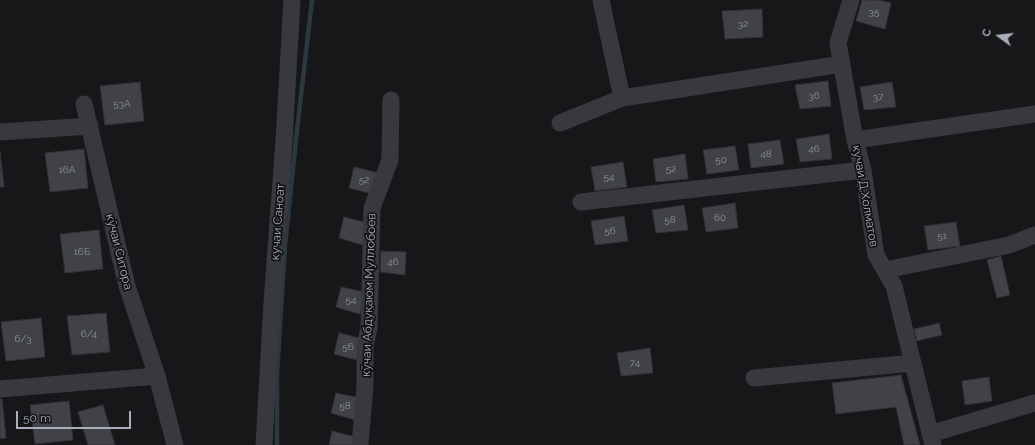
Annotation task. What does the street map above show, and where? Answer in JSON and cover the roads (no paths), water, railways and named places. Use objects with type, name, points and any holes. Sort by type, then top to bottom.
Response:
[{"type":"street","name":"кучаи Саноат","points":[[264,445],[292,0]]},
{"type":"street","points":[[601,0],[622,98]]},
{"type":"street","name":"кучаи Д,Холматов","points":[[851,0],[838,43],[855,140],[863,170],[876,255],[894,286],[932,439],[1035,403]]},
{"type":"street","points":[[560,122],[622,98],[842,64]]},
{"type":"street","name":"кӯчаи Абдуқаюм Муллобоев","points":[[360,445],[366,386],[365,346],[369,328],[372,208],[390,160],[391,100]]},
{"type":"street","name":"кӯчаи Ситора","points":[[84,104],[127,286],[157,376],[175,445]]},
{"type":"street","points":[[855,140],[1035,114]]},
{"type":"street","points":[[0,132],[90,126]]},
{"type":"street","points":[[581,202],[863,170]]},
{"type":"street","points":[[885,270],[1008,245],[1035,235]]},
{"type":"street","points":[[754,378],[913,362]]},
{"type":"street","points":[[0,389],[157,376]]},
{"type":"waterway","points":[[277,445],[277,373],[285,246],[312,0]]}]
